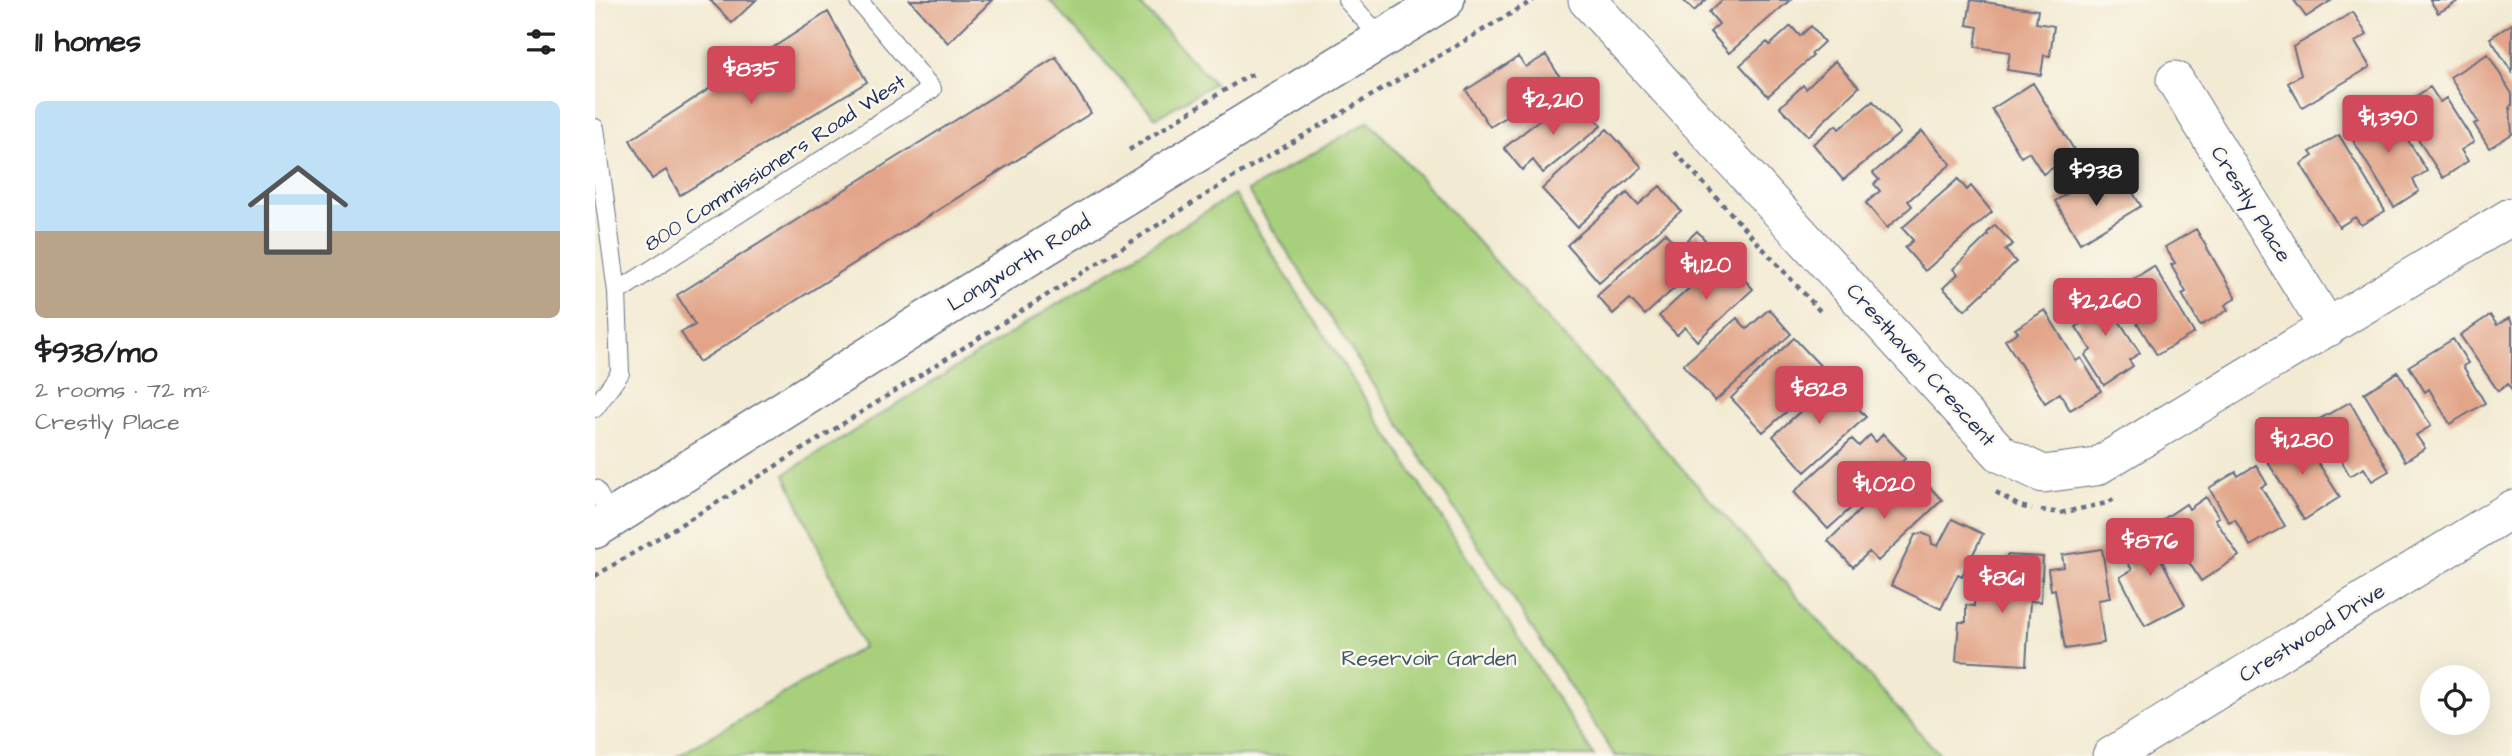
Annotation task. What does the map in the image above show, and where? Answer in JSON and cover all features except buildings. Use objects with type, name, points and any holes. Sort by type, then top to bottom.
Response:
[{"type":"street","name":"Longworth Road","points":[[601,512],[950,305],[1445,0]]},
{"type":"street","name":"Cresthaven Crescent","points":[[1587,0],[2001,454],[2043,474],[2096,467],[2512,216]]},
{"type":"street","name":"Crestly Place","points":[[2175,80],[2328,328]]},
{"type":"street","name":"Crestwood Drive","points":[[2111,756],[2512,509]]},
{"type":"lane","name":"800 Commissioners Road West","points":[[617,292],[932,89],[858,0]]},
{"type":"lane","points":[[1347,0],[1382,39]]},
{"type":"lane","name":"800 Commissioners Road West","points":[[595,128],[617,292],[620,373],[595,408]]},
{"type":"path","points":[[595,576],[745,485],[1250,167],[1534,0]]},
{"type":"path","points":[[1669,145],[1827,318]]},
{"type":"path","points":[[1987,487],[2019,506],[2060,513],[2107,503],[2117,496]]},
{"type":"green space","points":[[1049,0],[1136,0],[1214,83],[1156,118]]},
{"type":"green space","points":[[1369,121],[1941,756],[1615,756],[1248,191]]},
{"type":"green space","name":"Reservoir Garden","points":[[1234,194],[1594,756],[678,756],[863,647],[785,474]]}]
